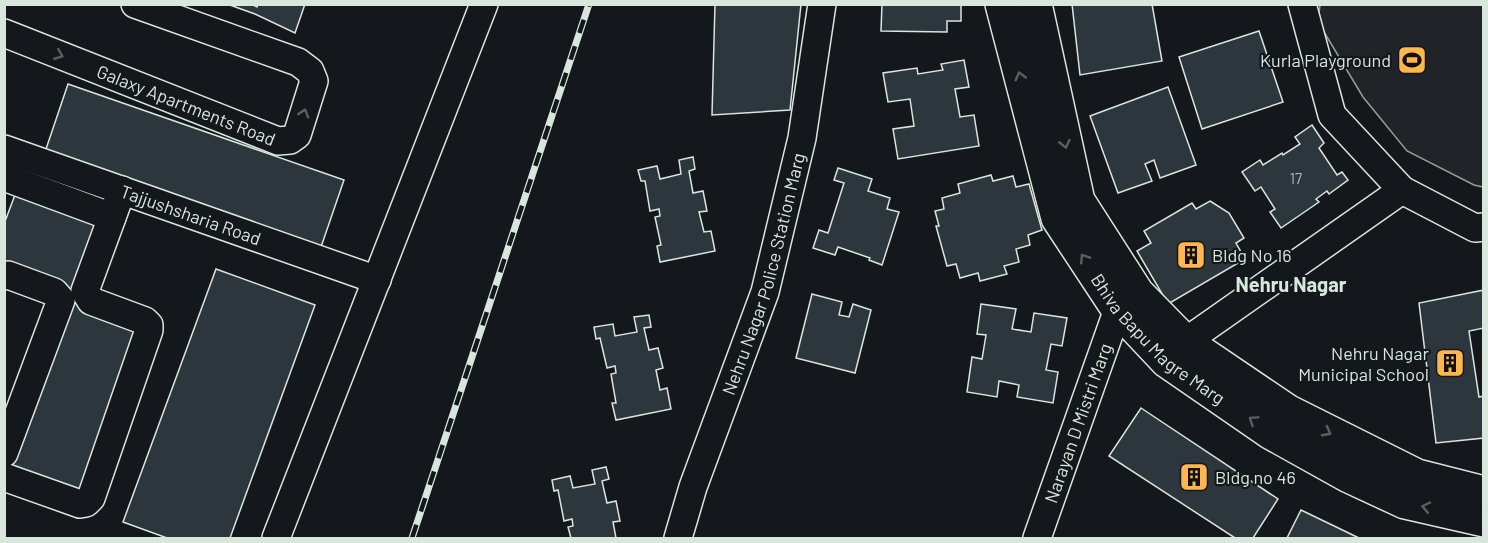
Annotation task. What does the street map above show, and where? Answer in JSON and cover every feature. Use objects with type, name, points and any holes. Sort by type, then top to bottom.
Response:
[{"type":"street","name":"Galaxy Apartments Road","points":[[4,33],[278,141],[290,140],[297,135],[314,81],[310,71],[298,62],[135,4]]},
{"type":"street","points":[[276,538],[483,4]]},
{"type":"street","name":"Nehru Nagar Police Station Marg","points":[[678,538],[693,488],[765,292],[802,138],[822,4]]},
{"type":"street","name":"Bhiva Bapu Magre Marg","points":[[1002,4],[1058,218],[1127,301],[1176,352],[1270,432],[1356,463],[1405,502],[1484,520]]},
{"type":"street","points":[[1035,4],[1078,201],[1127,301]]},
{"type":"street","points":[[1302,4],[1332,115],[1402,190],[1475,228],[1484,227]]},
{"type":"street","name":"Tajjushsharia Road","points":[[4,149],[377,279]]},
{"type":"street","points":[[4,177],[112,217]]},
{"type":"street","points":[[4,477],[80,504],[86,503],[91,498],[149,330],[149,325],[145,321],[91,301],[85,291],[122,190]]},
{"type":"street","points":[[1176,352],[1402,190]]},
{"type":"street","points":[[4,276],[8,275],[54,292],[61,300],[4,453]]},
{"type":"street","name":"Narayan D Mistri Marg","points":[[1037,538],[1127,301]]},
{"type":"street","points":[[1356,463],[1484,493]]},
{"type":"shaded area","name":"Kurla Playground","points":[[1320,5],[1483,5],[1483,187],[1474,185],[1407,151],[1363,97],[1318,22]]},
{"type":"building","points":[[227,4],[251,4],[257,7],[258,4],[305,4],[295,33]]},
{"type":"building","points":[[715,4],[801,4],[790,110],[712,115]]},
{"type":"building","points":[[882,4],[961,4],[961,21],[947,21],[947,32],[881,31]]},
{"type":"building","points":[[1072,4],[1152,4],[1162,61],[1080,75]]},
{"type":"building","points":[[1259,31],[1283,102],[1202,129],[1179,57]]},
{"type":"building","points":[[964,60],[969,87],[955,89],[960,117],[974,115],[979,146],[898,159],[893,129],[914,126],[910,99],[888,102],[883,73],[917,68],[918,74],[943,70],[941,64]]},
{"type":"building","points":[[68,84],[344,180],[321,247],[45,152]]},
{"type":"building","points":[[1168,87],[1196,165],[1160,178],[1154,160],[1145,164],[1152,181],[1118,193],[1090,116]]},
{"type":"building","points":[[1312,125],[1324,143],[1319,148],[1337,175],[1342,172],[1348,180],[1329,194],[1327,191],[1316,199],[1319,202],[1281,228],[1270,212],[1275,209],[1261,187],[1255,191],[1242,172],[1260,160],[1263,165],[1300,144],[1295,137]]},
{"type":"building","points":[[693,157],[695,169],[689,171],[693,193],[703,191],[707,211],[699,212],[704,232],[711,231],[715,251],[660,262],[657,246],[661,245],[655,217],[660,216],[659,209],[650,211],[645,181],[641,181],[638,170],[657,166],[660,179],[681,174],[679,160]]},
{"type":"building","points":[[838,168],[872,179],[868,191],[890,198],[887,209],[899,212],[882,265],[869,260],[870,258],[838,247],[835,255],[813,248],[819,230],[828,233],[844,183],[834,180]]},
{"type":"building","points":[[991,175],[993,181],[1013,176],[1016,187],[1029,184],[1042,230],[1028,235],[1030,245],[1016,249],[1019,262],[1004,266],[1007,274],[980,281],[978,273],[960,278],[956,264],[947,266],[936,226],[939,226],[935,211],[944,209],[942,198],[960,193],[958,184]]},
{"type":"building","points":[[18,187],[106,220],[75,303],[143,329],[82,494],[9,467],[72,295],[4,269],[4,224]]},
{"type":"building","name":"Bldg No 16","points":[[1210,201],[1229,213],[1244,238],[1236,243],[1245,259],[1168,304],[1137,251],[1151,243],[1144,231],[1192,203],[1196,209]]},
{"type":"building","points":[[216,269],[315,305],[230,538],[167,538],[123,522]]},
{"type":"building","name":"Nehru Nagar Municipal School","points":[[1484,290],[1484,328],[1469,331],[1479,397],[1484,396],[1484,438],[1436,443],[1419,303]]},
{"type":"building","points":[[812,294],[842,302],[839,315],[849,317],[853,304],[871,310],[855,373],[796,358]]},
{"type":"building","points":[[981,304],[1016,309],[1012,329],[1031,332],[1034,313],[1067,318],[1062,346],[1051,344],[1046,370],[1058,372],[1053,403],[1017,397],[1019,385],[999,381],[997,397],[967,392],[972,357],[982,359],[986,335],[977,334]]},
{"type":"building","points":[[649,315],[651,327],[644,328],[649,350],[658,348],[663,368],[656,370],[660,390],[667,388],[671,409],[616,420],[612,403],[616,403],[611,374],[616,373],[615,366],[607,368],[600,338],[596,339],[594,327],[613,324],[615,336],[637,332],[634,317]]},
{"type":"building","name":"Bldg no 46","points":[[1141,408],[1278,499],[1253,538],[1235,538],[1109,456]]},
{"type":"building","points":[[606,467],[609,479],[602,481],[607,503],[616,501],[620,521],[613,522],[616,538],[571,538],[568,527],[573,526],[572,519],[564,521],[558,490],[554,491],[552,480],[570,476],[573,488],[595,484],[592,470]]},
{"type":"building","points":[[1301,510],[1359,538],[1287,538]]},
{"type":"railway","points":[[412,538],[589,4]]},
{"type":"place","name":"Kurla Playground","points":[[1412,60]]},
{"type":"place","name":"Bldg No 16","points":[[1191,255]]},
{"type":"place","name":"Nehru Nagar Municipal School","points":[[1450,363]]},
{"type":"place","name":"Bldg no 46","points":[[1194,477]]},
{"type":"district","name":"Nehru Nagar","points":[[1291,284]]}]
